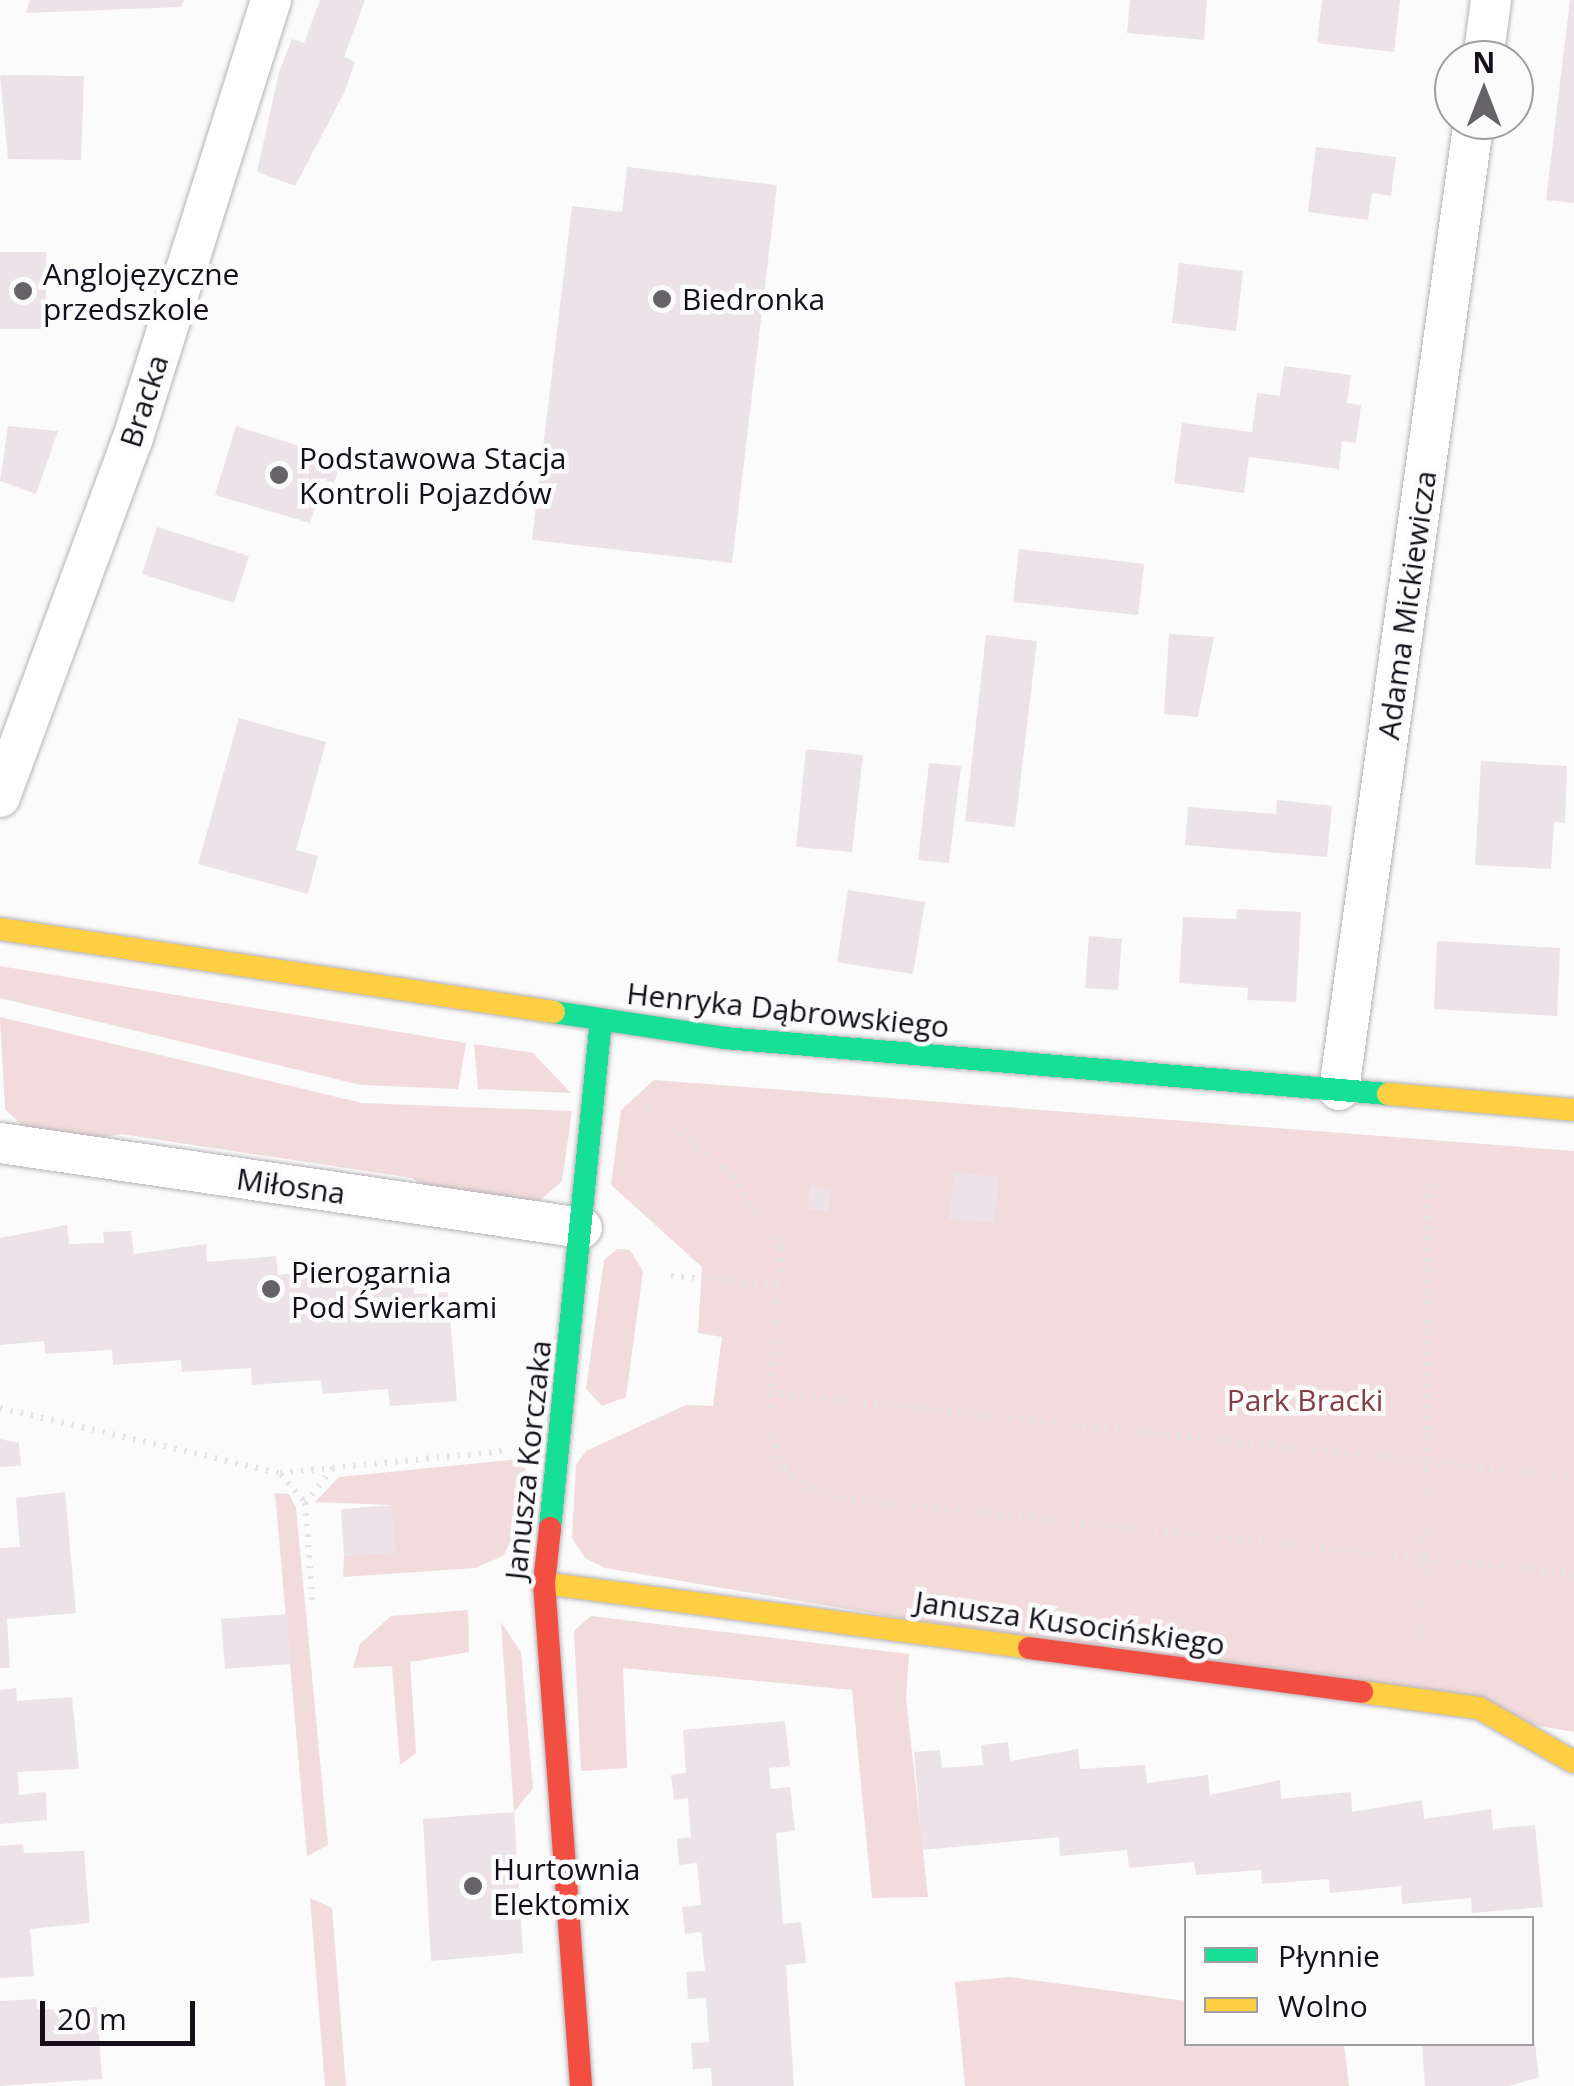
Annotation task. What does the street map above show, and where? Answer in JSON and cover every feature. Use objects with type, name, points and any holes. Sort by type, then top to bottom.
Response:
[{"type":"street","name":"Bracka","points":[[0,797],[132,441],[271,0]]},
{"type":"street","points":[[1486,40],[1491,0]]},
{"type":"street","name":"Adama Mickiewicza","points":[[1339,1090],[1471,140]]},
{"type":"street","name":"Henryka Dąbrowskiego","points":[[0,929],[725,1038],[1574,1110]]},
{"type":"street","name":"Janusza Korczaka","points":[[581,2086],[544,1584],[600,1020]]},
{"type":"street","name":"Miłosna","points":[[0,1144],[582,1228]]},
{"type":"street","name":"Janusza Kusocińskiego","points":[[544,1584],[1478,1708],[1574,1762]]},
{"type":"path","points":[[644,1104],[757,1205],[780,1248],[768,1426],[784,1468],[832,1497],[1574,1574]]},
{"type":"path","points":[[1422,1700],[1429,1178]]},
{"type":"path","points":[[671,1276],[778,1285]]},
{"type":"path","points":[[769,1393],[1574,1477]]},
{"type":"path","points":[[0,1408],[280,1473],[558,1446]]},
{"type":"path","points":[[306,1503],[333,1468]]},
{"type":"path","points":[[280,1473],[306,1503],[314,1606]]},
{"type":"green space","points":[[0,966],[466,1043],[458,1089],[361,1085],[0,998]]},
{"type":"green space","points":[[0,1017],[362,1103],[572,1111],[562,1181],[537,1203],[439,1195],[412,1178],[121,1134],[83,1141],[31,1134],[5,1109]]},
{"type":"green space","points":[[474,1044],[533,1053],[571,1093],[478,1089]]},
{"type":"green space","name":"Park Bracki","points":[[654,1080],[1574,1151],[1574,1732],[605,1568],[585,1558],[572,1538],[576,1465],[586,1451],[686,1405],[713,1406],[722,1337],[698,1333],[702,1267],[611,1185],[621,1110]]},
{"type":"green space","points":[[617,1249],[630,1250],[643,1271],[626,1397],[602,1406],[586,1389],[604,1260]]},
{"type":"green space","points":[[520,1459],[526,1466],[518,1528],[503,1556],[475,1568],[343,1577],[344,1556],[395,1552],[391,1505],[315,1502],[339,1477]]},
{"type":"green space","points":[[275,1493],[289,1494],[296,1508],[328,1845],[307,1856]]},
{"type":"green space","points":[[468,1610],[469,1652],[410,1662],[416,1753],[400,1765],[392,1666],[353,1668],[360,1644],[391,1616]]},
{"type":"green space","points":[[591,1616],[909,1654],[906,1698],[928,1897],[872,1898],[852,1690],[623,1668],[627,1768],[581,1771],[574,1631]]},
{"type":"green space","points":[[501,1622],[521,1652],[533,1788],[514,1812]]},
{"type":"green space","points":[[310,1898],[332,1908],[346,2086],[325,2086]]},
{"type":"green space","points":[[1010,1977],[1184,2001],[1184,2046],[1344,2046],[1349,2086],[965,2086],[955,1982]]},
{"type":"building","points":[[30,0],[184,0],[181,7],[26,13]]},
{"type":"building","points":[[320,0],[365,0],[344,57],[355,62],[344,93],[295,186],[257,172],[279,72],[292,39],[304,43]]},
{"type":"building","points":[[1130,0],[1207,0],[1204,40],[1127,33]]},
{"type":"building","points":[[1322,0],[1400,0],[1394,52],[1317,43]]},
{"type":"building","points":[[1570,0],[1574,0],[1574,203],[1546,200]]},
{"type":"building","points":[[0,75],[84,76],[81,160],[8,159]]},
{"type":"building","points":[[1316,147],[1396,157],[1391,196],[1372,193],[1368,220],[1308,212]]},
{"type":"building","name":"Biedronka","points":[[627,167],[777,185],[732,563],[532,540],[572,206],[622,212]]},
{"type":"building","name":"Anglojęzyczne przedszkole","points":[[0,252],[46,252],[46,329],[0,329]]},
{"type":"building","points":[[1179,263],[1243,271],[1236,331],[1172,323]]},
{"type":"building","points":[[1284,366],[1351,375],[1347,403],[1361,405],[1356,443],[1342,441],[1339,469],[1249,457],[1244,493],[1174,483],[1182,423],[1252,432],[1257,393],[1280,396]]},
{"type":"building","points":[[8,426],[58,431],[36,494],[0,481]]},
{"type":"building","name":"Podstawowa Stacja Kontroli Pojazdów","points":[[236,426],[341,459],[334,483],[324,480],[310,523],[215,495]]},
{"type":"building","points":[[157,527],[249,556],[234,603],[142,574]]},
{"type":"building","points":[[1019,549],[1144,564],[1138,615],[1013,602]]},
{"type":"building","points":[[1169,634],[1214,637],[1198,717],[1164,714]]},
{"type":"building","points":[[986,635],[1037,641],[1015,827],[965,821]]},
{"type":"building","points":[[239,718],[326,742],[296,850],[318,856],[308,894],[198,864]]},
{"type":"building","points":[[806,749],[863,755],[852,852],[796,847]]},
{"type":"building","points":[[1481,761],[1567,766],[1565,823],[1554,822],[1551,869],[1475,865]]},
{"type":"building","points":[[929,763],[961,766],[949,863],[918,860]]},
{"type":"building","points":[[1277,800],[1332,806],[1327,857],[1185,845],[1188,807],[1276,814]]},
{"type":"building","points":[[848,890],[925,902],[913,974],[837,962]]},
{"type":"building","points":[[1237,909],[1301,912],[1296,1002],[1247,1000],[1248,988],[1179,983],[1183,917],[1236,919]]},
{"type":"building","points":[[1089,936],[1122,939],[1118,990],[1085,988]]},
{"type":"building","points":[[1437,941],[1560,948],[1557,1016],[1434,1009]]},
{"type":"building","points":[[954,1172],[999,1177],[994,1223],[949,1219]]},
{"type":"building","points":[[810,1186],[831,1189],[828,1211],[807,1209]]},
{"type":"building","points":[[67,1225],[69,1244],[104,1243],[103,1232],[131,1231],[134,1254],[206,1244],[207,1262],[276,1256],[278,1275],[343,1267],[345,1286],[413,1275],[414,1294],[448,1292],[457,1401],[390,1406],[388,1389],[323,1394],[321,1380],[252,1385],[251,1368],[182,1372],[181,1360],[113,1365],[112,1350],[45,1354],[44,1341],[0,1345],[0,1238]]},
{"type":"building","points":[[0,1439],[19,1443],[21,1466],[0,1467]]},
{"type":"building","points":[[65,1492],[76,1613],[7,1619],[10,1668],[0,1668],[0,1548],[20,1547],[16,1498]]},
{"type":"building","points":[[392,1505],[395,1553],[344,1556],[341,1509]]},
{"type":"building","points":[[287,1614],[291,1664],[225,1669],[221,1619]]},
{"type":"building","points":[[16,1688],[17,1701],[72,1697],[79,1769],[18,1772],[19,1795],[46,1792],[47,1820],[0,1824],[0,1690]]},
{"type":"building","points":[[785,1721],[790,1766],[769,1768],[771,1789],[790,1787],[795,1831],[776,1833],[783,1924],[801,1922],[806,1963],[786,1965],[794,2086],[712,2086],[711,2068],[693,2069],[691,2043],[709,2042],[706,1998],[688,1999],[686,1972],[705,1971],[701,1932],[685,1934],[682,1907],[701,1905],[697,1863],[679,1865],[677,1839],[691,1837],[688,1798],[674,1800],[671,1775],[686,1773],[683,1730]]},
{"type":"building","points":[[1008,1742],[1010,1761],[1078,1749],[1080,1769],[1145,1765],[1147,1783],[1208,1775],[1210,1795],[1280,1780],[1281,1799],[1351,1792],[1352,1812],[1422,1800],[1424,1819],[1491,1809],[1493,1829],[1535,1825],[1543,1907],[1472,1913],[1471,1898],[1402,1904],[1401,1886],[1330,1893],[1329,1879],[1262,1884],[1261,1870],[1196,1875],[1194,1862],[1129,1868],[1127,1850],[1060,1856],[1059,1837],[922,1850],[914,1752],[940,1750],[942,1768],[983,1765],[981,1745]]},
{"type":"building","name":"Hurtownia Elektomix","points":[[514,1812],[523,1953],[431,1961],[423,1819]]},
{"type":"building","points":[[23,1844],[24,1853],[84,1851],[90,1923],[30,1929],[34,1976],[0,1978],[0,1846]]},
{"type":"building","points":[[36,1999],[37,2010],[97,2007],[102,2079],[0,2086],[0,2001]]},
{"type":"building","points":[[1534,2035],[1539,2077],[1510,2086],[1425,2086],[1422,2046],[1534,2046]]},
{"type":"traffic: fast","points":[[554,1012],[725,1038],[1388,1094]]},
{"type":"traffic: fast","points":[[550,1528],[601,1020]]},
{"type":"traffic: slow","points":[[0,929],[554,1012]]},
{"type":"traffic: slow","points":[[1388,1094],[1574,1110]]},
{"type":"traffic: slow","points":[[544,1583],[1029,1648]]},
{"type":"traffic: slow","points":[[1362,1692],[1479,1708],[1574,1762]]},
{"type":"traffic: jam","points":[[550,1528],[544,1583],[581,2086]]},
{"type":"traffic: jam","points":[[1029,1648],[1362,1692]]},
{"type":"place","name":"Anglojęzyczne przedszkole","points":[[23,291]]},
{"type":"place","name":"Biedronka","points":[[662,299]]},
{"type":"place","name":"Podstawowa Stacja Kontroli Pojazdów","points":[[279,475]]},
{"type":"place","name":"Pierogarnia Pod Świerkami","points":[[271,1289]]},
{"type":"place","name":"Hurtownia Elektomix","points":[[473,1886]]}]
